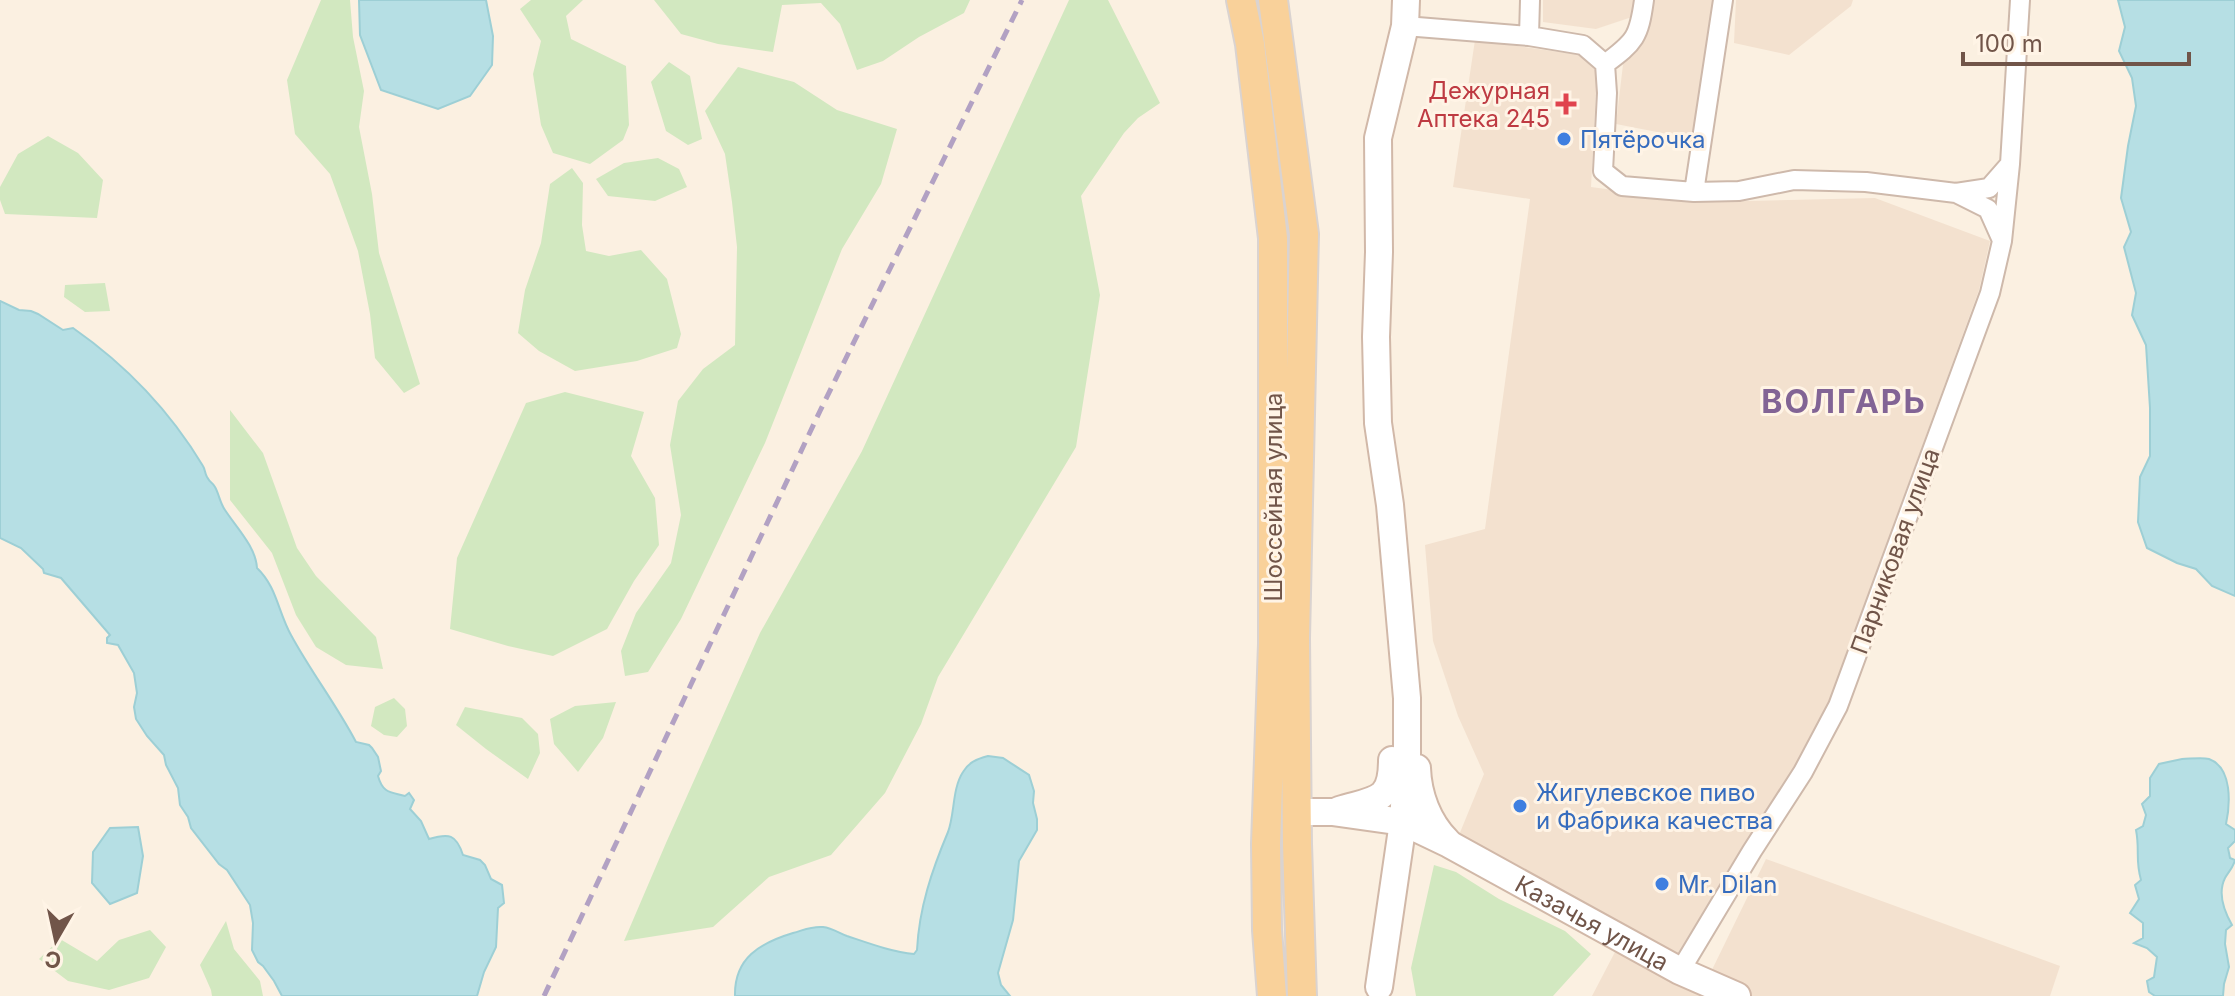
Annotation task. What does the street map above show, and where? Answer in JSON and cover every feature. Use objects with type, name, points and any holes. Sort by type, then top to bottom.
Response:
[{"type":"main road","name":"Шоссейная улица","points":[[1241,0],[1250,44],[1273,238],[1273,644],[1267,811],[1267,930],[1272,996]]},
{"type":"main road","name":"Шоссейная улица","points":[[1273,0],[1304,234],[1295,638],[1296,812],[1302,996]]},
{"type":"main road","points":[[1378,991],[1403,822],[1407,711],[1390,505],[1378,423],[1378,138],[1405,26],[1406,0]]},
{"type":"main road","points":[[1332,812],[1376,798],[1391,785],[1392,709],[1402,650]]},
{"type":"main road","name":"Казачья улица","points":[[1407,711],[1417,747],[1420,795],[1439,834],[1449,844]]},
{"type":"main road","name":"Казачья улица","points":[[1267,811],[1332,812],[1403,822],[1449,844],[1680,971],[1737,996]]},
{"type":"main road","points":[[1378,991],[1402,865],[1413,850],[1449,844]]},
{"type":"street","points":[[1529,36],[1530,0]]},
{"type":"street","points":[[1605,64],[1628,47],[1640,28],[1644,0]]},
{"type":"street","points":[[1694,192],[1723,0]]},
{"type":"street","name":"Парниковая улица","points":[[1680,971],[1803,772],[1838,706],[1990,293],[2002,241],[2010,164],[2020,0]]},
{"type":"street","points":[[1405,26],[1529,36],[1583,45],[1605,64],[1607,93],[1603,171],[1622,186],[1694,192],[1739,191],[1794,180],[1866,182],[1956,193],[1989,188],[2010,164]]},
{"type":"street","points":[[1956,193],[1988,209],[2002,241]]},
{"type":"shaded area","points":[[1543,0],[1639,0],[1638,15],[1596,29],[1543,22]]},
{"type":"shaded area","points":[[1649,0],[1718,0],[1698,140],[1616,124],[1624,56]]},
{"type":"shaded area","points":[[1736,0],[1853,0],[1851,6],[1789,55],[1734,43]]},
{"type":"shaded area","points":[[1475,40],[1580,55],[1597,72],[1591,187],[1702,202],[1875,198],[1990,241],[1979,290],[1828,705],[1794,770],[1679,957],[1459,835],[1484,774],[1458,716],[1433,641],[1425,545],[1485,529],[1530,199],[1453,187]]},
{"type":"shaded area","points":[[1766,859],[2060,966],[2050,996],[1752,996],[1708,978]]},
{"type":"shaded area","points":[[1615,952],[1704,996],[1592,996]]},
{"type":"green space","points":[[321,0],[350,0],[353,37],[364,91],[359,127],[379,253],[420,384],[404,393],[375,358],[358,251],[330,174],[295,134],[287,80]]},
{"type":"green space","points":[[531,0],[583,0],[566,16],[571,39],[626,66],[629,125],[623,140],[590,164],[553,153],[541,125],[533,74],[541,41],[520,9]]},
{"type":"green space","points":[[654,0],[970,0],[964,13],[883,61],[857,70],[840,24],[821,3],[782,5],[773,52],[718,44],[681,34]]},
{"type":"green space","points":[[1069,0],[1108,0],[1160,103],[1138,118],[1124,133],[1081,196],[1100,295],[1076,447],[938,677],[921,724],[885,793],[831,855],[769,877],[713,927],[624,941],[760,633],[862,451]]},
{"type":"green space","points":[[669,62],[690,76],[702,139],[688,145],[666,131],[651,82]]},
{"type":"green space","points":[[738,67],[794,82],[837,110],[897,129],[881,184],[842,249],[765,443],[681,619],[648,672],[625,676],[621,651],[636,613],[671,563],[681,515],[670,445],[678,401],[703,369],[735,345],[737,247],[732,202],[725,154],[705,111]]},
{"type":"green space","points":[[48,136],[78,153],[103,180],[97,218],[5,214],[0,187],[18,154]]},
{"type":"green space","points":[[658,158],[679,169],[687,187],[655,201],[608,196],[596,179],[624,163]]},
{"type":"green space","points":[[572,168],[583,183],[582,225],[586,251],[609,256],[641,250],[667,279],[681,334],[677,348],[637,361],[575,371],[539,351],[518,333],[525,290],[541,243],[550,184]]},
{"type":"green space","points":[[105,283],[110,311],[85,312],[64,297],[65,285]]},
{"type":"green space","points":[[565,392],[644,412],[631,456],[655,498],[659,545],[607,629],[553,656],[450,629],[457,558],[526,403]]},
{"type":"green space","points":[[230,410],[263,453],[297,548],[316,576],[376,637],[383,669],[346,665],[316,647],[296,615],[272,553],[230,500]]},
{"type":"green space","points":[[394,698],[405,709],[407,726],[397,737],[384,735],[371,726],[375,707]]},
{"type":"green space","points":[[616,702],[603,738],[578,772],[554,744],[550,719],[575,706]]},
{"type":"green space","points":[[465,707],[522,718],[538,734],[540,753],[528,779],[456,725]]},
{"type":"green space","points":[[1434,865],[1456,872],[1499,899],[1565,931],[1591,954],[1553,996],[1416,996],[1411,968]]},
{"type":"green space","points":[[226,921],[234,949],[260,981],[263,996],[212,996],[200,965]]},
{"type":"green space","points":[[150,930],[166,947],[149,978],[109,990],[68,981],[39,959],[60,939],[97,961],[119,940]]},
{"type":"water","points":[[359,0],[486,0],[493,36],[492,65],[470,96],[438,109],[381,90],[360,35]]},
{"type":"water","points":[[2118,0],[2235,0],[2235,596],[2212,586],[2196,569],[2147,548],[2138,522],[2140,477],[2150,456],[2150,408],[2146,345],[2132,315],[2136,293],[2124,247],[2131,232],[2121,198],[2136,106],[2132,78],[2119,51],[2125,27]]},
{"type":"water","points":[[0,301],[38,314],[63,330],[73,328],[111,357],[146,390],[204,467],[223,507],[249,545],[257,568],[273,591],[291,635],[356,742],[369,745],[378,757],[381,771],[378,776],[382,786],[396,794],[405,796],[409,793],[414,800],[410,809],[421,821],[429,839],[451,837],[458,843],[463,855],[480,860],[491,879],[502,885],[504,903],[498,908],[496,947],[477,996],[282,996],[258,962],[252,950],[250,905],[227,870],[191,828],[164,755],[136,719],[134,673],[118,645],[107,643],[110,635],[61,578],[44,573],[21,548],[0,538]]},
{"type":"water","points":[[988,756],[1003,758],[1029,775],[1037,819],[1037,830],[1019,861],[1013,920],[998,973],[1001,985],[1010,996],[735,996],[739,972],[751,954],[781,937],[811,928],[826,928],[880,947],[914,954],[927,890],[950,825],[959,779],[971,763]]},
{"type":"water","points":[[2206,758],[2217,764],[2228,788],[2226,824],[2235,830],[2235,841],[2228,848],[2230,858],[2235,860],[2222,890],[2224,908],[2232,925],[2226,930],[2229,967],[2223,996],[2155,996],[2149,992],[2147,981],[2154,977],[2157,957],[2147,948],[2134,943],[2143,938],[2143,923],[2130,913],[2139,899],[2135,885],[2141,880],[2136,830],[2143,826],[2146,815],[2142,804],[2150,796],[2150,778],[2159,764]]},
{"type":"water","points":[[138,827],[143,856],[137,893],[110,904],[92,883],[93,852],[110,828]]},
{"type":"railway","points":[[544,996],[820,411],[1022,0]]},
{"type":"place","name":"Дежурная Аптека 245","points":[[1566,104]]},
{"type":"place","name":"Пятёрочка","points":[[1564,139]]},
{"type":"place","name":"Жигулевское пиво и Фабрика качества","points":[[1520,806]]},
{"type":"place","name":"Mr. Dilan","points":[[1662,884]]},
{"type":"district","name":"ВОЛГАРЬ","points":[[1844,401]]}]
